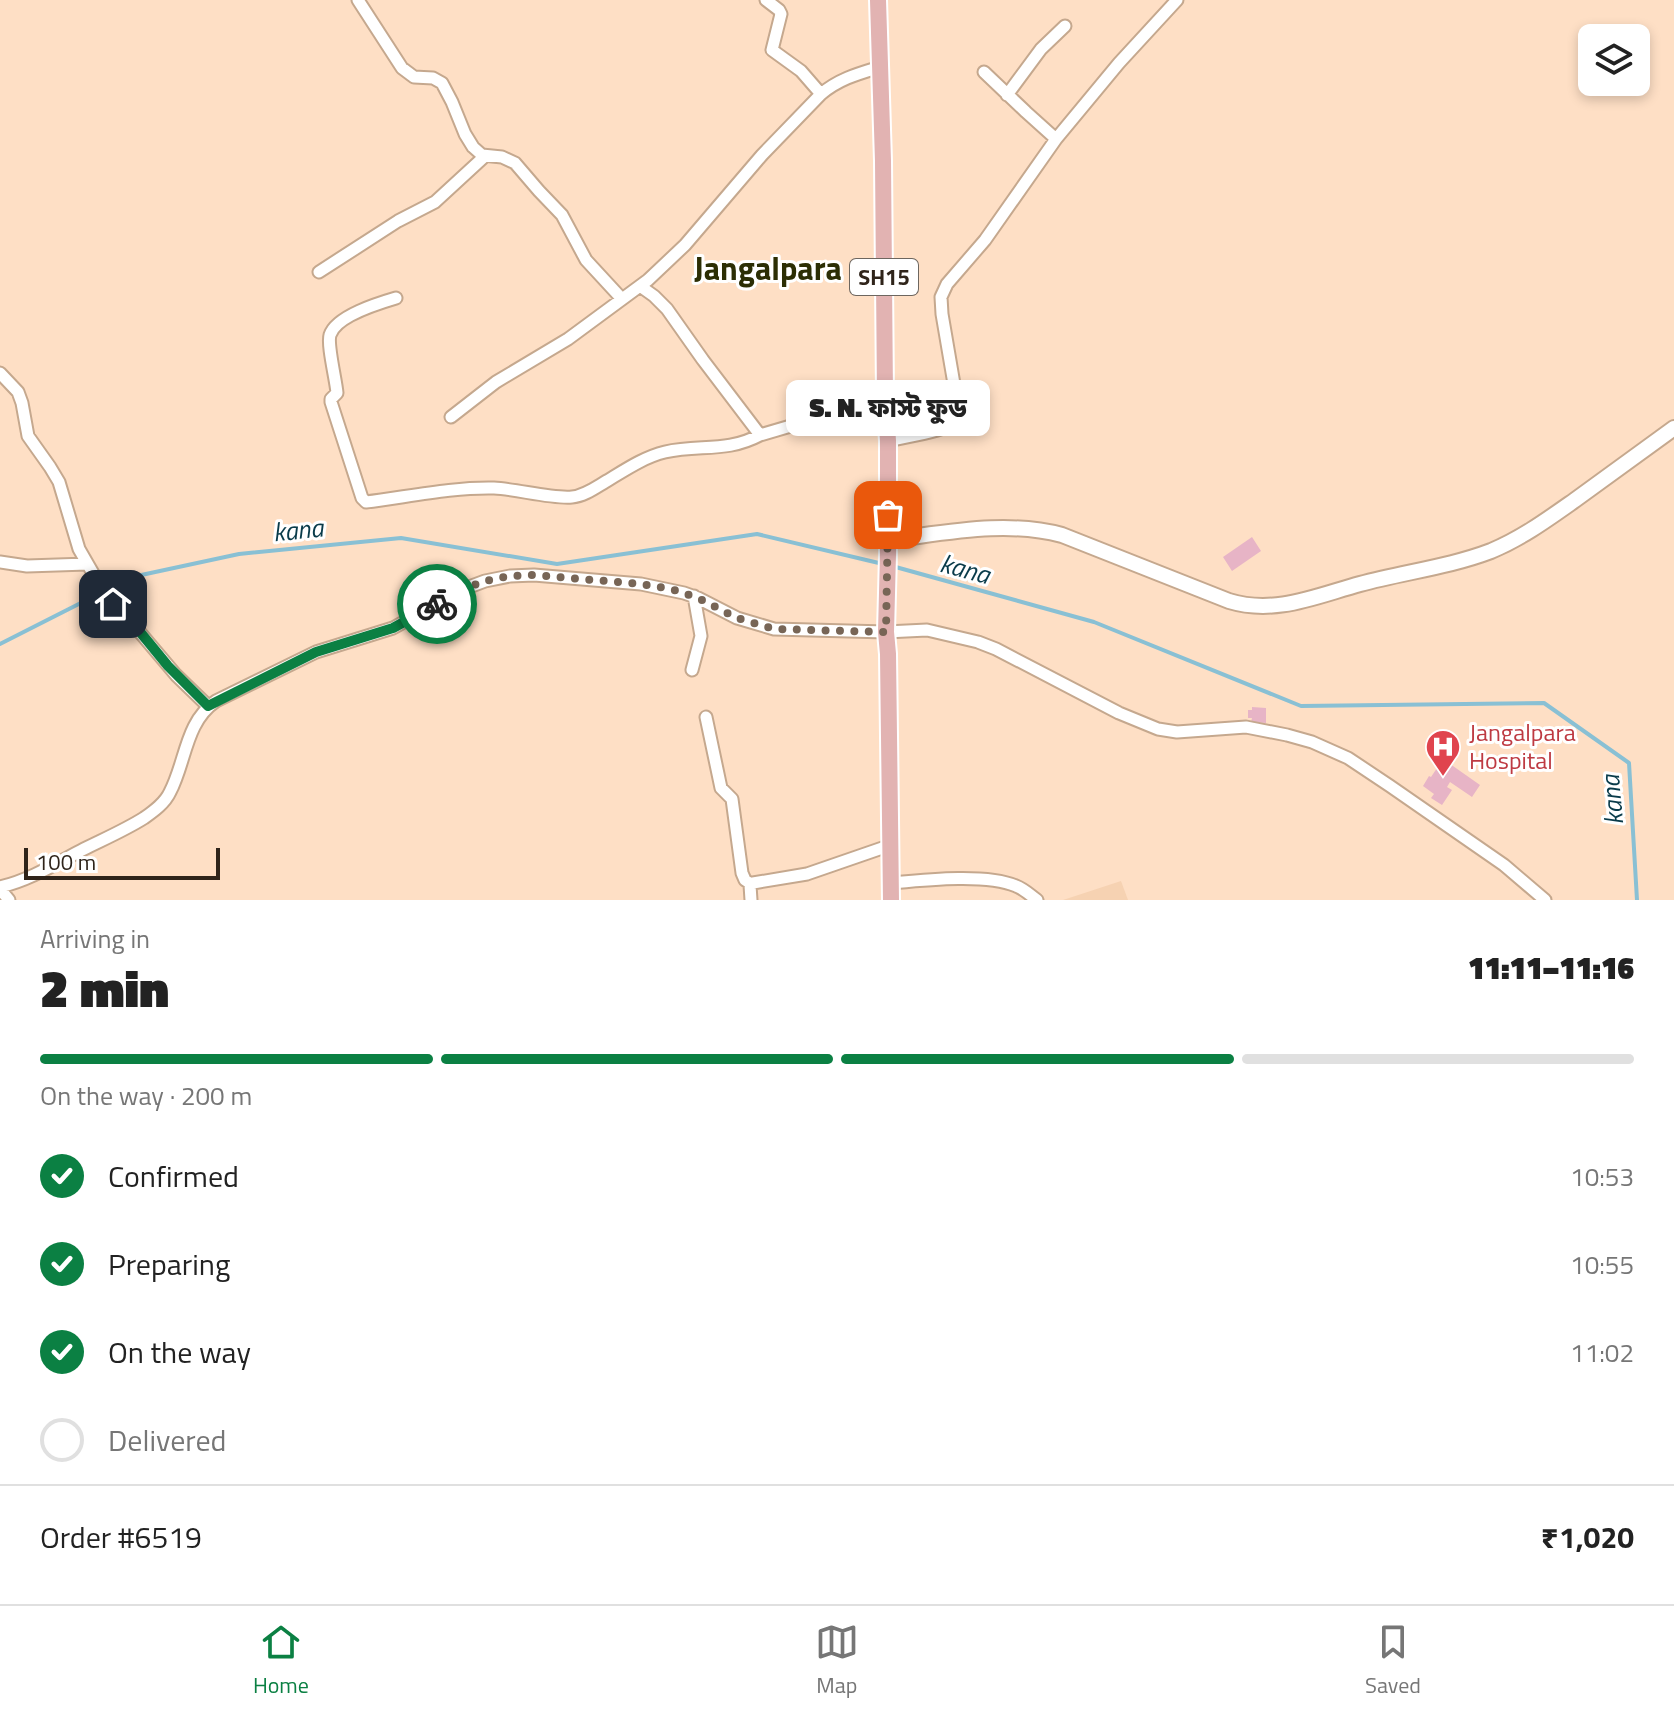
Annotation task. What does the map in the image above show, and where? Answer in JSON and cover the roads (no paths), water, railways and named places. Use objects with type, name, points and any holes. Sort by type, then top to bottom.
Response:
[{"type":"main road","name":"SH15","points":[[878,0],[888,441],[886,632],[891,892]]},
{"type":"street","points":[[358,0],[406,72],[414,77],[433,78],[442,83],[469,141],[478,152],[515,163],[562,215],[586,260],[622,299]]},
{"type":"street","points":[[766,0],[781,14],[772,50],[798,69],[821,94]]},
{"type":"street","points":[[888,441],[943,428],[956,424],[960,419],[942,314],[942,294],[1056,139],[1104,79],[1177,0]]},
{"type":"street","points":[[1007,95],[1041,49],[1065,26]]},
{"type":"street","points":[[451,417],[496,382],[568,339],[640,286],[685,245],[762,155],[821,94],[848,76],[880,67]]},
{"type":"street","points":[[984,72],[1056,139]]},
{"type":"street","points":[[319,272],[398,221],[435,202],[485,156]]},
{"type":"street","points":[[640,286],[667,309],[760,435]]},
{"type":"street","points":[[396,298],[353,314],[335,327],[329,338],[337,390],[331,402],[366,502],[478,488],[573,497],[590,491],[639,462],[663,453],[728,447],[811,420],[885,407]]},
{"type":"street","points":[[0,373],[18,392],[28,436],[59,482],[79,549],[106,596],[208,706]]},
{"type":"street","points":[[888,547],[1000,527],[1048,531],[1243,606],[1269,607],[1465,560],[1506,544],[1528,533],[1674,428]]},
{"type":"street","points":[[0,562],[89,568]]},
{"type":"street","points":[[9,900],[0,888],[38,873],[132,825],[160,806],[170,793],[193,727],[208,706],[316,652],[393,628],[461,590],[492,579],[534,575],[671,589],[694,596],[737,618],[774,629],[927,630],[988,645],[1119,713],[1158,729],[1177,732],[1246,727],[1287,735],[1348,758],[1504,865],[1545,900]]},
{"type":"street","points":[[692,670],[701,636],[694,596]]},
{"type":"street","points":[[706,717],[721,788],[732,799],[742,873],[751,884]]},
{"type":"street","points":[[751,884],[819,870],[891,845]]},
{"type":"street","points":[[891,892],[928,880],[995,881],[1018,886],[1037,900]]},
{"type":"street","points":[[751,884],[751,900]]},
{"type":"waterway","name":"kana","points":[[0,644],[132,577],[239,554],[401,538],[557,564],[757,534],[883,564]]},
{"type":"waterway","name":"kana","points":[[892,566],[1094,622],[1301,706],[1544,703],[1629,763],[1637,900]]},
{"type":"place","name":"S. N. ফাস্ট ফুড","points":[[888,515]]},
{"type":"place","name":"Jangalpara Hospital","points":[[1443,778]]},
{"type":"district","name":"Jangalpara","points":[[768,269]]}]
